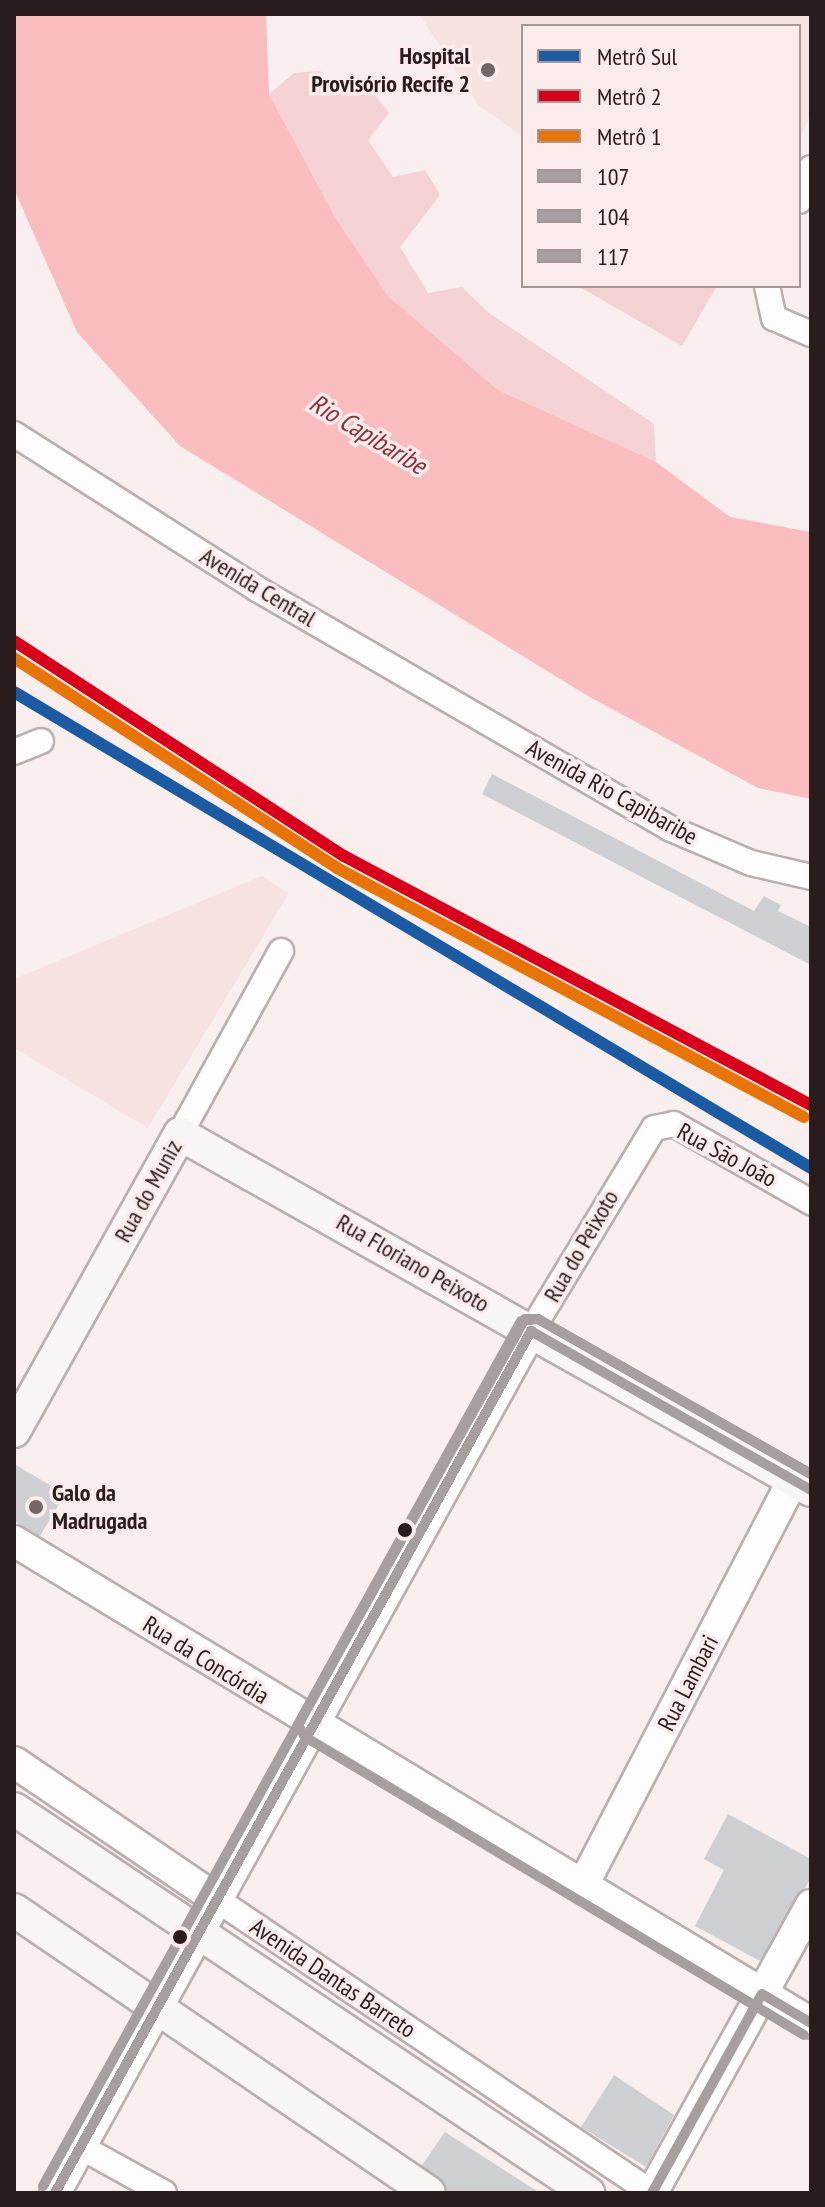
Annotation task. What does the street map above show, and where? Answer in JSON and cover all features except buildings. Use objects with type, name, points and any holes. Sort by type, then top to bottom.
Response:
[{"type":"main road","name":"Rua Floriano Peixoto","points":[[180,1134],[802,1485]]},
{"type":"main road","name":"Rua do Muniz","points":[[14,1431],[180,1134]]},
{"type":"main road","name":"Avenida Dantas Barreto","points":[[14,1809],[588,2193]]},
{"type":"main road","points":[[14,1910],[429,2193]]},
{"type":"street","points":[[801,196],[811,169]]},
{"type":"street","points":[[767,288],[774,318],[811,334]]},
{"type":"street","name":"Avenida Central","points":[[14,434],[257,589],[506,733]]},
{"type":"street","name":"Avenida Rio Capibaribe","points":[[506,733],[669,828],[751,863],[811,877]]},
{"type":"street","points":[[14,752],[41,741]]},
{"type":"street","name":"Rua do Muniz","points":[[180,1134],[281,951]]},
{"type":"street","name":"Rua São João","points":[[644,1139],[654,1128],[674,1124],[811,1202]]},
{"type":"street","name":"Rua do Peixoto","points":[[55,2193],[531,1331],[644,1139]]},
{"type":"street","name":"Rua Lambari","points":[[582,1887],[802,1485]]},
{"type":"street","name":"Rua da Concórdia","points":[[14,1541],[312,1725],[811,2023]]},
{"type":"street","name":"Avenida Dantas Barreto","points":[[14,1762],[652,2193]]},
{"type":"street","points":[[652,2193],[811,1905]]},
{"type":"street","points":[[79,2146],[164,2193]]},
{"type":"shaded area","name":"Hospital Provisório Recife 2","points":[[419,14],[811,14],[811,112],[801,138],[801,24],[521,24],[521,136],[478,105]]},
{"type":"shaded area","points":[[320,71],[340,92],[368,86],[389,113],[368,140],[393,177],[425,170],[440,195],[400,247],[428,293],[462,287],[489,313],[654,424],[656,462],[498,390],[388,296],[335,217],[269,94],[294,73]]},
{"type":"shaded area","points":[[581,288],[716,288],[682,346]]},
{"type":"shaded area","points":[[262,876],[289,893],[148,1128],[14,1048],[14,979]]},
{"type":"water","name":"Rio Capibaribe","points":[[14,14],[266,14],[269,94],[335,217],[388,296],[498,390],[656,462],[730,517],[811,532],[811,799],[758,788],[588,696],[180,446],[77,332],[14,189]]},
{"type":"metro line","name":"2","points":[[14,641],[344,856],[811,1105]]},
{"type":"metro line","name":"1","points":[[14,658],[337,868],[804,1117]]},
{"type":"metro line","name":"Sul","points":[[14,692],[811,1168]]},
{"type":"transit line","name":"104","points":[[804,2035],[305,1737],[298,1725],[525,1319],[538,1319],[811,1474]]},
{"type":"transit line","name":"117","points":[[43,2186],[521,1321],[538,1319],[811,1474]]},
{"type":"transit line","name":"107","points":[[55,2193],[531,1331],[811,1490]]},
{"type":"transit line","name":"107","points":[[652,2193],[762,1994],[811,2023]]},
{"type":"place","name":"Hospital Provisório Recife 2","points":[[488,70]]},
{"type":"place","name":"Galo da Madrugada","points":[[36,1507]]}]
